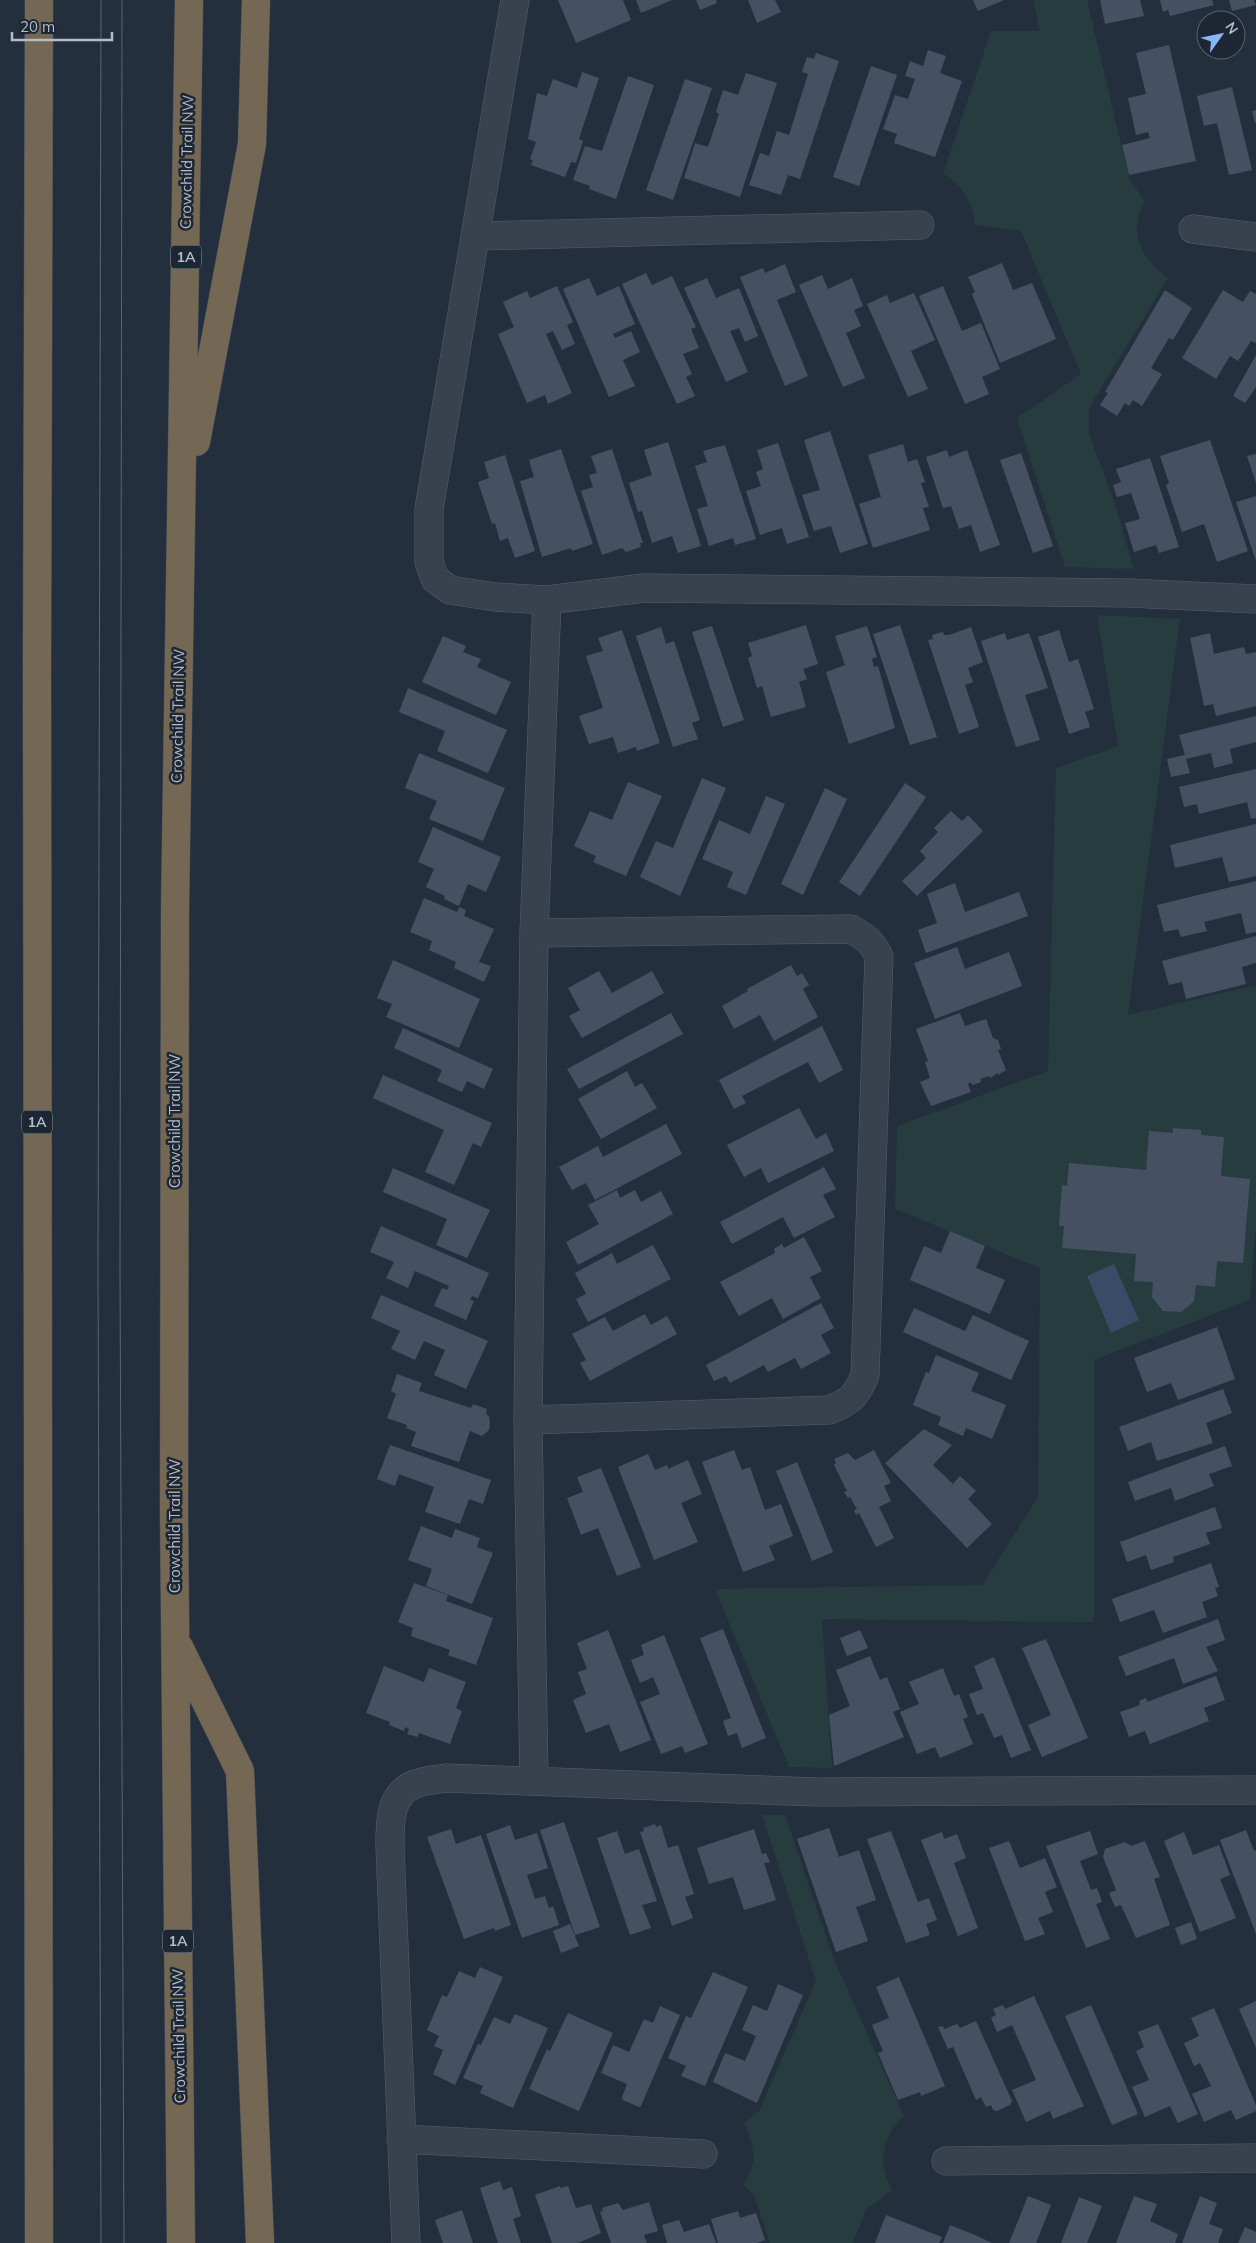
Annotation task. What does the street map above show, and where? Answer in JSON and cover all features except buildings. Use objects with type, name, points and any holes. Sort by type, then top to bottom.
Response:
[{"type":"highway","name":"1A","points":[[39,0],[36,695],[39,2243]]},
{"type":"highway","name":"Crowchild Trail NW","points":[[181,2243],[174,1512],[175,910],[189,0]]},
{"type":"highway","points":[[182,515],[252,144],[256,0]]},
{"type":"highway","points":[[176,1640],[240,1771],[260,2243]]},
{"type":"street","points":[[515,0],[429,509],[429,562],[435,579],[450,590],[495,597],[547,600],[644,588],[1129,593],[1256,599]]},
{"type":"street","points":[[475,236],[920,225]]},
{"type":"street","points":[[1193,229],[1256,236]]},
{"type":"street","points":[[534,1781],[528,1420],[534,933],[547,600]]},
{"type":"street","points":[[528,1420],[829,1410],[847,1403],[859,1391],[865,1375],[879,957],[874,945],[851,929],[534,933]]},
{"type":"street","points":[[406,2243],[390,1820],[396,1798],[414,1784],[446,1778],[817,1792],[1256,1790]]},
{"type":"street","points":[[401,2139],[702,2154]]},
{"type":"street","points":[[946,2161],[1256,2158]]},
{"type":"green space","points":[[1033,0],[1087,0],[1129,178],[1145,202],[1137,225],[1140,245],[1151,262],[1168,278],[1089,408],[1089,434],[1114,501],[1134,569],[1065,567],[1017,418],[1081,374],[1021,231],[975,225],[969,201],[956,183],[943,174],[991,31],[1040,31]]},
{"type":"green space","points":[[1097,615],[1180,619],[1128,1015],[1256,985],[1256,1224],[1250,1300],[1094,1360],[1094,1622],[822,1619],[832,1768],[789,1767],[715,1589],[982,1585],[1038,1497],[1040,1268],[895,1209],[897,1126],[1048,1071],[1056,768],[1118,746]]},
{"type":"green space","points":[[762,1815],[785,1815],[833,1957],[904,2116],[891,2133],[884,2151],[884,2170],[893,2190],[866,2210],[853,2243],[770,2243],[754,2195],[743,2185],[753,2161],[752,2147],[744,2122],[759,2111],[816,1981]]},
{"type":"water","points":[[1114,1264],[1139,1320],[1111,1333],[1087,1276]]},
{"type":"tram line","points":[[101,0],[98,1265],[101,2243]]},
{"type":"tram line","points":[[122,0],[120,1267],[124,2243]]}]
